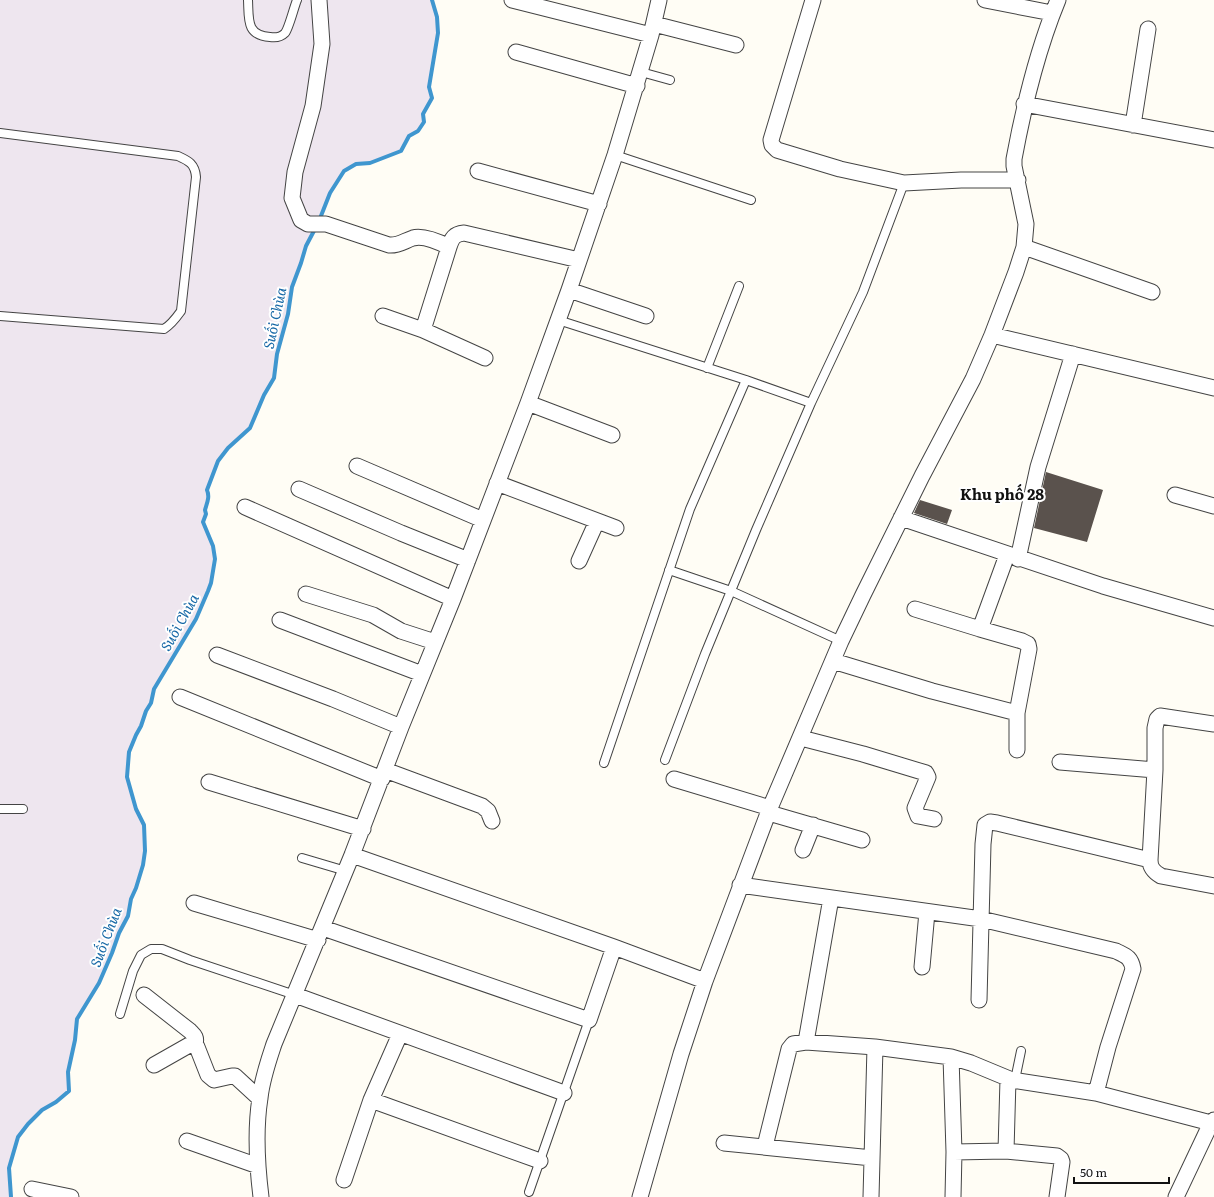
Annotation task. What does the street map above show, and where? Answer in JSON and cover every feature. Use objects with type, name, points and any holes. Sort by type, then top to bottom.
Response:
[{"type":"street","points":[[319,0],[322,44],[313,106],[295,172],[292,198],[301,220],[308,224],[326,224],[389,245],[395,246],[419,237],[449,247]]},
{"type":"street","points":[[512,0],[653,30],[736,45]]},
{"type":"street","points":[[261,1197],[258,1166],[258,1130],[260,1099],[265,1070],[363,828],[528,403],[569,290],[615,155],[653,30],[659,0]]},
{"type":"street","points":[[813,0],[771,140],[772,145],[777,150],[840,169],[904,183],[961,180],[1018,180]]},
{"type":"street","points":[[640,1197],[704,980],[769,810],[801,738],[841,641],[901,518],[973,378],[992,335],[1024,247],[1026,224],[1014,166],[1014,159],[1024,104],[1055,6],[985,0]]},
{"type":"street","points":[[1133,125],[1148,29]]},
{"type":"street","points":[[516,52],[639,79]]},
{"type":"street","points":[[1024,104],[1214,140]]},
{"type":"street","points":[[478,172],[599,204]]},
{"type":"street","points":[[423,330],[449,247],[454,236],[458,234],[464,234],[579,260]]},
{"type":"street","points":[[1024,247],[1152,292]]},
{"type":"street","points":[[569,290],[646,316]]},
{"type":"street","points":[[383,316],[423,330],[485,358]]},
{"type":"street","points":[[992,335],[1214,388]]},
{"type":"street","points":[[980,629],[1012,557],[1073,354]]},
{"type":"street","points":[[528,403],[612,434]]},
{"type":"street","points":[[357,466],[483,520]]},
{"type":"street","points":[[497,483],[616,528]]},
{"type":"street","points":[[299,489],[468,560]]},
{"type":"street","points":[[1175,496],[1214,506]]},
{"type":"street","points":[[245,507],[453,599]]},
{"type":"street","points":[[901,518],[1012,557],[1103,586],[1214,618]]},
{"type":"street","points":[[579,561],[597,521]]},
{"type":"street","points":[[306,594],[373,615],[401,631],[435,642]]},
{"type":"street","points":[[915,609],[1028,644],[1029,649],[1017,713],[1017,750]]},
{"type":"street","points":[[280,620],[422,674]]},
{"type":"street","points":[[217,656],[333,699],[401,727]]},
{"type":"street","points":[[833,661],[932,691],[1017,713]]},
{"type":"street","points":[[180,697],[384,774],[482,806],[488,811],[492,820]]},
{"type":"street","points":[[1214,724],[1160,716],[1157,719],[1155,728],[1155,770],[1150,860],[1150,864],[1154,872],[1161,876],[1214,886]]},
{"type":"street","points":[[801,738],[863,754],[926,773],[928,777],[915,808],[918,816],[934,819]]},
{"type":"street","points":[[1060,762],[1155,770]]},
{"type":"street","points":[[674,779],[862,840]]},
{"type":"street","points":[[208,782],[363,828]]},
{"type":"street","points":[[980,1000],[983,844],[985,825],[990,822],[997,823],[1150,860]]},
{"type":"street","points":[[803,850],[813,825]]},
{"type":"street","points":[[352,855],[704,980]]},
{"type":"street","points":[[740,885],[981,919],[1116,951],[1126,956],[1132,961],[1133,968],[1108,1046],[1096,1093]]},
{"type":"street","points":[[806,1042],[831,898]]},
{"type":"street","points":[[194,902],[320,934],[589,1020],[614,947]]},
{"type":"street","points":[[922,967],[927,912]]},
{"type":"street","points":[[144,995],[195,1036],[195,1044],[208,1075],[211,1078],[214,1080],[235,1076],[260,1099]]},
{"type":"street","points":[[295,995],[564,1093]]},
{"type":"street","points":[[344,1180],[371,1100],[400,1034]]},
{"type":"street","points":[[765,1146],[789,1049],[794,1044],[806,1042],[875,1047],[951,1056],[1011,1079],[1096,1093],[1212,1122],[1176,1197]]},
{"type":"street","points":[[154,1065],[191,1044],[195,1044]]},
{"type":"street","points":[[871,1197],[875,1047]]},
{"type":"street","points":[[951,1056],[954,1152],[953,1197]]},
{"type":"street","points":[[1006,1151],[1011,1079]]},
{"type":"street","points":[[371,1100],[540,1161]]},
{"type":"street","points":[[187,1142],[258,1166]]},
{"type":"street","points":[[724,1143],[872,1158]]},
{"type":"street","points":[[954,1152],[1006,1151],[1057,1156],[1062,1162],[1057,1197]]},
{"type":"street","points":[[32,1189],[71,1197]]},
{"type":"lane","points":[[248,0],[249,18],[252,29],[260,36],[277,38],[285,33],[296,0]]},
{"type":"lane","points":[[639,79],[670,80]]},
{"type":"lane","points":[[0,133],[178,156],[192,164],[196,177],[181,311],[175,321],[170,325],[164,329],[0,316]]},
{"type":"lane","points":[[615,155],[751,200]]},
{"type":"lane","points":[[665,760],[731,591],[812,403],[863,292],[904,183]]},
{"type":"lane","points":[[707,368],[739,286]]},
{"type":"lane","points":[[558,320],[746,380],[812,403]]},
{"type":"lane","points":[[604,763],[690,509],[746,380]]},
{"type":"lane","points":[[669,570],[731,591],[841,641]]},
{"type":"lane","points":[[0,809],[23,809]]},
{"type":"lane","points":[[302,858],[346,871]]},
{"type":"lane","points":[[120,1014],[133,971],[141,955],[151,949],[162,949],[190,960],[295,995]]},
{"type":"lane","points":[[529,1192],[589,1020]]},
{"type":"lane","points":[[1011,1079],[1021,1051]]},
{"type":"shaded area","points":[[0,0],[432,0],[437,17],[438,33],[429,87],[432,98],[423,114],[424,122],[418,131],[409,136],[401,151],[370,163],[356,164],[344,171],[338,179],[306,246],[292,287],[288,314],[277,353],[274,378],[264,395],[250,428],[228,448],[218,461],[210,480],[207,490],[209,494],[205,509],[206,514],[203,522],[213,546],[215,559],[208,591],[196,619],[154,689],[151,703],[146,711],[129,752],[127,777],[136,809],[144,825],[145,851],[143,865],[131,899],[128,916],[119,933],[99,983],[77,1019],[75,1040],[68,1072],[69,1091],[56,1102],[42,1110],[18,1137],[9,1168],[11,1197],[0,1197]]},
{"type":"building","points":[[1046,472],[1103,490],[1087,542],[1034,528]]},
{"type":"building","points":[[920,500],[952,510],[947,524],[914,513]]},
{"type":"waterway","name":"Suối Chùa","points":[[319,221],[330,193],[344,171],[356,164],[370,163],[401,151],[409,136],[418,131],[424,122],[423,114],[432,98],[429,87],[438,33],[437,17],[432,0]]},
{"type":"waterway","name":"Suối Chùa","points":[[11,1197],[9,1168],[18,1137],[42,1110],[56,1102],[69,1091],[68,1072],[75,1040],[77,1019],[99,983],[119,933],[128,916],[131,899],[143,865],[145,851],[144,825],[136,809],[127,777],[129,752],[146,711],[151,703],[154,689],[196,619],[211,583],[215,559],[213,546],[203,522],[206,514],[205,510],[208,498],[207,490],[218,461],[228,448],[250,428],[264,395],[274,378],[277,354],[288,314],[292,287],[306,246],[316,227]]},
{"type":"district","name":"Khu phố 28","points":[[1002,493]]}]
